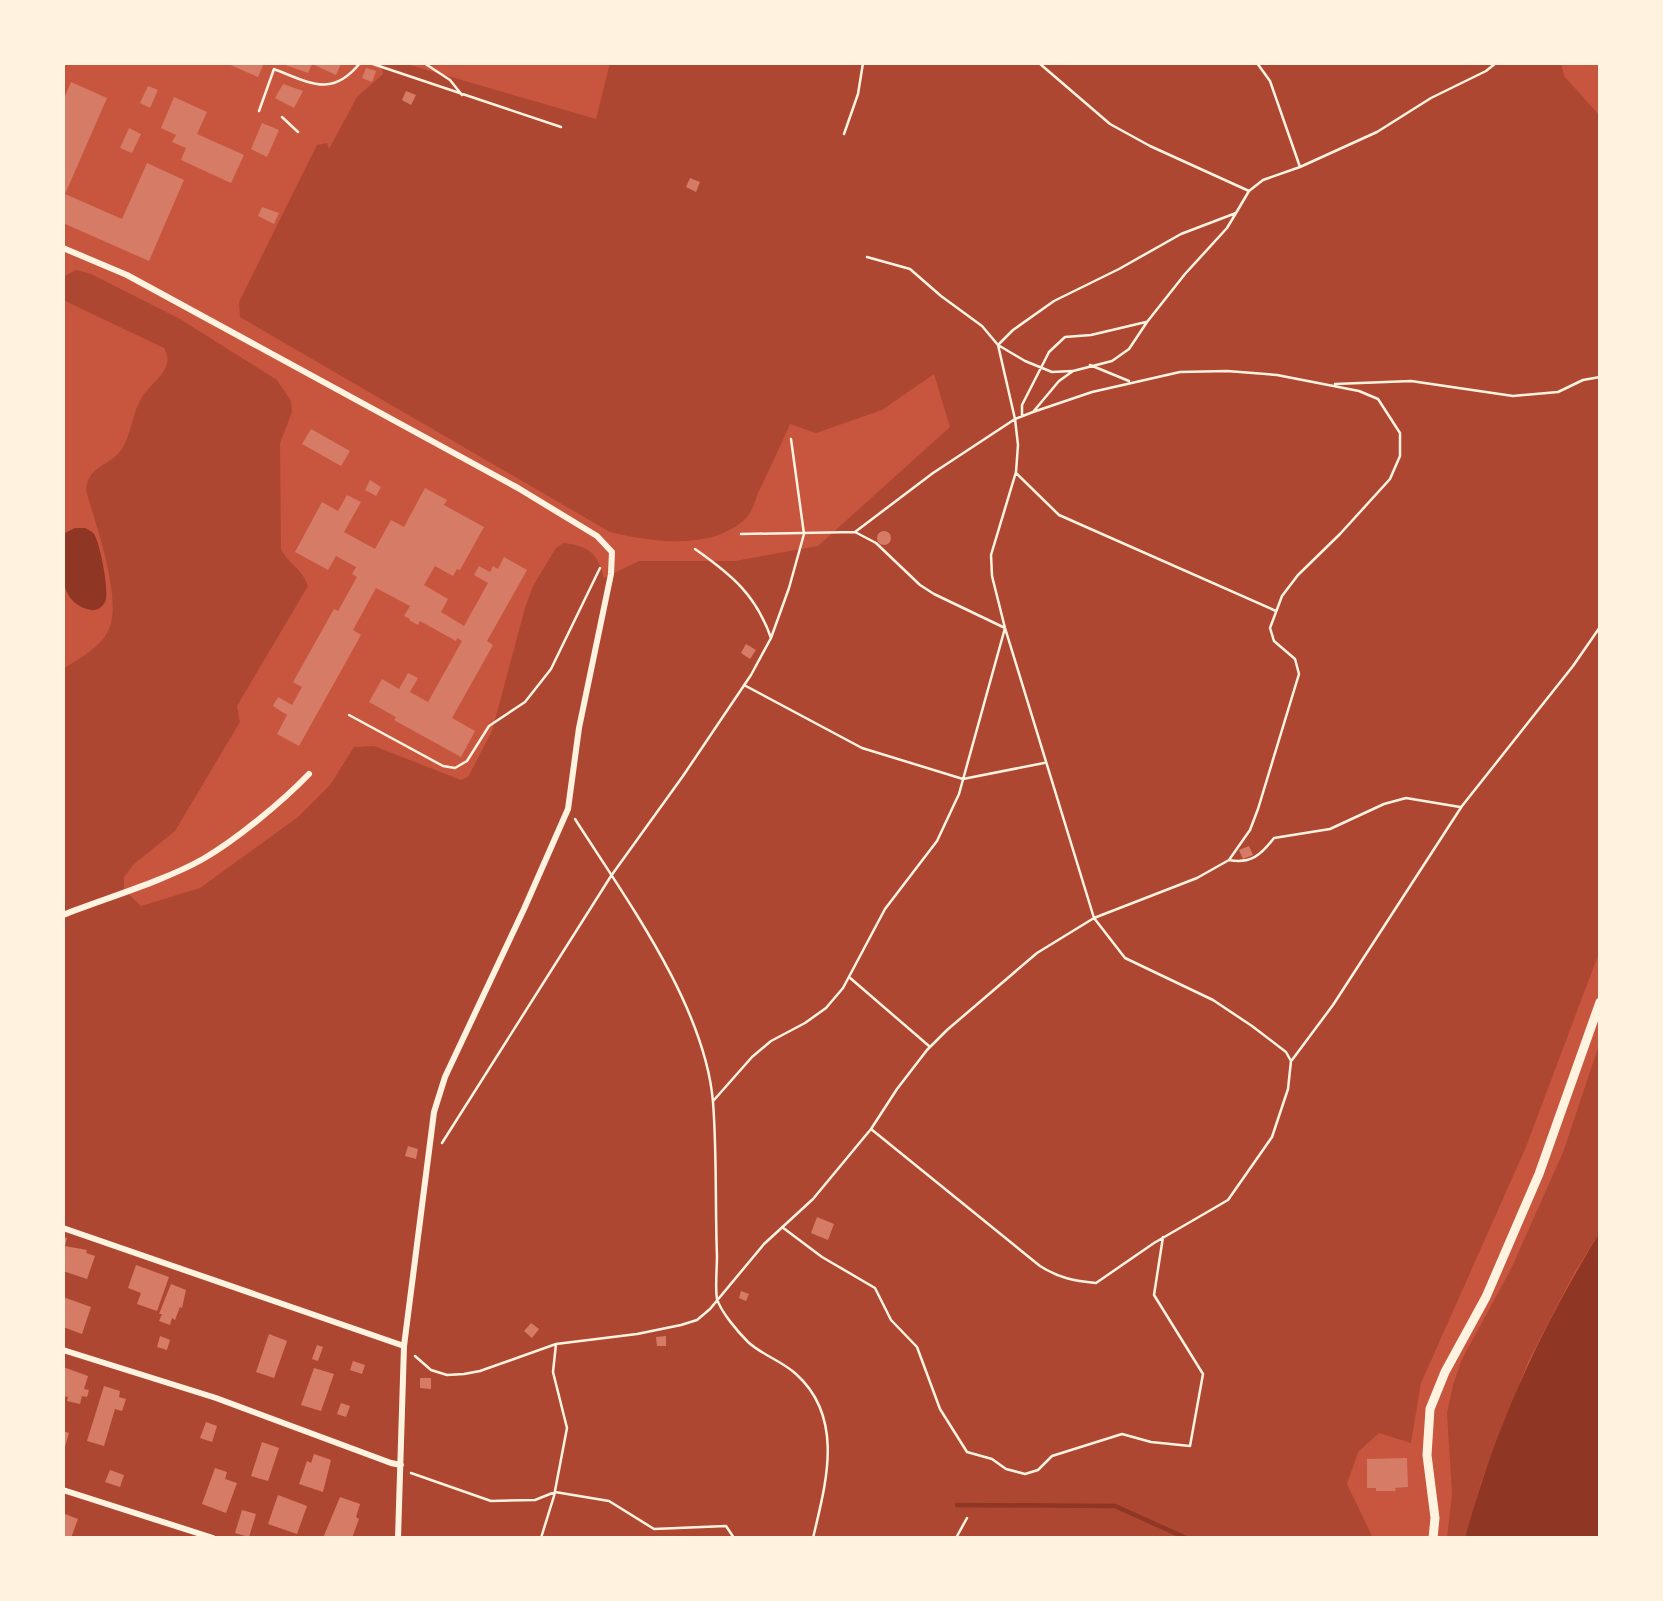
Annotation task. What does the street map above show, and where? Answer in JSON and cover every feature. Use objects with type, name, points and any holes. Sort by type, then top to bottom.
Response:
[{"type":"main road","points":[[1433,1538],[1435,1518],[1427,1455],[1430,1409],[1445,1372],[1486,1297],[1534,1186],[1600,1002]]},
{"type":"street","points":[[63,248],[127,275],[528,495],[597,536],[612,552],[611,574],[579,728],[568,809],[445,1077],[434,1112],[404,1346],[398,1538]]},
{"type":"street","points":[[63,915],[202,859],[229,841],[309,774]]},
{"type":"street","points":[[63,1228],[404,1346]]},
{"type":"street","points":[[63,1350],[216,1398],[401,1467]]},
{"type":"street","points":[[63,1490],[213,1538]]},
{"type":"path","points":[[259,111],[274,69],[310,83],[327,86],[349,77],[360,63]]},
{"type":"path","points":[[370,63],[561,127]]},
{"type":"path","points":[[424,63],[450,80],[462,95]]},
{"type":"path","points":[[844,134],[858,94],[863,63]]},
{"type":"path","points":[[1038,63],[1110,124],[1150,146],[1249,191]]},
{"type":"path","points":[[1257,63],[1270,81],[1300,167]]},
{"type":"path","points":[[867,257],[911,270],[982,326],[998,345],[1041,368],[1052,372],[1073,371],[1112,361],[1129,349],[1185,274],[1227,228],[1249,191],[1263,180],[1300,167],[1377,132],[1431,98],[1486,71],[1496,63]]},
{"type":"path","points":[[282,117],[298,132]]},
{"type":"path","points":[[998,345],[1013,330],[1054,301],[1181,234],[1236,213]]},
{"type":"path","points":[[1022,416],[1022,405],[1049,352],[1065,337],[1091,335],[1147,322]]},
{"type":"path","points":[[998,345],[1016,419],[1018,445],[1016,472],[991,555],[992,576],[1005,628],[1094,918],[1125,958],[1213,1000],[1286,1052],[1292,1061]]},
{"type":"path","points":[[1090,366],[1132,382]]},
{"type":"path","points":[[1033,412],[1059,381],[1073,371]]},
{"type":"path","points":[[404,1346],[431,1370],[447,1375],[480,1371],[556,1343],[637,1334],[697,1320],[764,1244],[813,1199],[871,1129],[930,1046],[947,1030],[1037,953],[1094,918],[1197,878],[1229,860],[1250,830],[1258,809],[1299,674],[1295,659],[1274,641],[1270,628],[1282,596],[1298,575],[1390,479],[1400,456],[1400,433],[1378,399],[1359,391],[1277,375],[1227,371],[1180,372],[1092,391],[1022,416],[933,473],[855,531]]},
{"type":"path","points":[[1328,384],[1410,381],[1513,396],[1558,392],[1583,380],[1600,377]]},
{"type":"path","points":[[442,1143],[611,876],[683,776],[744,685],[771,638],[804,534],[791,439]]},
{"type":"path","points":[[1016,472],[1059,514],[1276,611]]},
{"type":"path","points":[[741,534],[855,531],[876,543],[920,585],[1005,628]]},
{"type":"path","points":[[695,549],[724,569],[747,591],[763,616],[771,638]]},
{"type":"path","points":[[349,715],[443,766],[455,768],[467,761],[489,726],[525,702],[544,680],[596,574],[612,552]]},
{"type":"path","points":[[871,1129],[1040,1266],[1058,1277],[1096,1283],[1163,1237],[1227,1200],[1272,1137],[1288,1089],[1292,1061],[1333,1005],[1460,807],[1573,666],[1600,627]]},
{"type":"path","points":[[713,1101],[752,1057],[771,1041],[827,1008],[844,988],[885,909],[937,841],[959,794],[1005,628]]},
{"type":"path","points":[[744,685],[862,748],[963,779],[1046,763]]},
{"type":"path","points":[[1229,860],[1240,862],[1260,856],[1274,838],[1330,829],[1384,804],[1406,798],[1460,807]]},
{"type":"path","points":[[568,809],[677,985],[693,1020],[706,1059],[713,1101],[718,1299],[737,1331],[755,1349],[796,1373],[814,1395],[825,1422],[830,1449],[827,1478],[813,1538]]},
{"type":"path","points":[[849,977],[930,1046]]},
{"type":"path","points":[[782,1227],[822,1257],[875,1288],[891,1320],[917,1347],[940,1409],[967,1452],[992,1459],[1006,1469],[1025,1474],[1038,1470],[1052,1456],[1122,1434],[1151,1442],[1190,1446],[1203,1374],[1154,1295],[1163,1237]]},
{"type":"path","points":[[541,1538],[555,1492],[567,1428],[553,1372],[556,1343]]},
{"type":"path","points":[[401,1467],[491,1501],[536,1500],[555,1492],[609,1501],[654,1529],[726,1526],[734,1538]]},
{"type":"path","points":[[956,1538],[967,1518]]},
{"type":"shaded area","points":[[381,63],[403,63],[596,119],[610,63],[1561,63],[1564,76],[1600,116],[1600,950],[1526,1147],[1421,1383],[1411,1443],[1379,1433],[1358,1452],[1347,1484],[1373,1538],[63,1538],[63,669],[99,643],[108,631],[112,618],[110,582],[86,490],[88,482],[95,471],[121,450],[138,405],[163,373],[168,359],[164,348],[63,300],[63,277],[76,270],[91,274],[180,319],[277,380],[291,401],[292,412],[280,443],[281,549],[308,586],[237,706],[240,722],[175,831],[134,864],[124,877],[124,890],[141,906],[200,888],[298,817],[330,785],[354,747],[374,746],[461,780],[468,777],[492,731],[533,586],[556,548],[563,543],[580,546],[591,552],[599,562],[604,578],[639,561],[735,561],[818,546],[950,427],[934,374],[882,410],[816,433],[790,424],[746,518],[717,536],[699,540],[644,539],[610,532],[240,317],[239,302],[317,145],[327,143],[329,149],[357,97],[383,74]]},
{"type":"shaded area","points":[[75,528],[85,528],[93,533],[101,557],[106,597],[100,608],[95,610],[77,604],[65,588],[62,567],[63,534]]},
{"type":"shaded area","points":[[1600,1042],[1600,1232],[1574,1273],[1528,1362],[1481,1482],[1465,1538],[1447,1538],[1452,1494],[1447,1413],[1453,1385],[1462,1359],[1511,1269],[1564,1150]]},
{"type":"shaded area","points":[[1600,1232],[1600,1538],[1465,1538],[1490,1457],[1521,1380],[1558,1306]]},
{"type":"building","points":[[226,63],[264,63],[258,77]]},
{"type":"building","points":[[280,63],[341,64],[336,75],[312,64],[308,73]]},
{"type":"building","points":[[366,68],[376,71],[372,82],[362,78]]},
{"type":"building","points":[[71,82],[107,98],[65,194],[122,219],[147,163],[184,180],[149,261],[63,223],[63,101]]},
{"type":"building","points":[[283,84],[303,91],[294,108],[275,98]]},
{"type":"building","points":[[148,86],[158,90],[150,108],[140,103]]},
{"type":"building","points":[[406,91],[416,95],[411,105],[402,100]]},
{"type":"building","points":[[174,97],[207,112],[197,134],[244,155],[231,183],[181,160],[186,148],[172,142],[176,135],[161,128]]},
{"type":"building","points":[[262,123],[279,130],[267,157],[251,149]]},
{"type":"building","points":[[129,128],[141,134],[132,153],[120,148]]},
{"type":"building","points":[[690,178],[700,182],[696,192],[686,187]]},
{"type":"building","points":[[262,207],[279,213],[274,224],[258,216]]},
{"type":"building","points":[[311,429],[350,451],[341,466],[302,444]]},
{"type":"building","points":[[370,480],[381,487],[376,496],[365,490]]},
{"type":"building","points":[[425,488],[447,500],[444,505],[484,527],[460,570],[457,569],[453,576],[435,566],[424,585],[448,599],[441,612],[464,626],[488,583],[474,575],[479,566],[490,572],[493,566],[498,569],[504,557],[527,570],[487,641],[493,645],[452,718],[475,731],[461,757],[394,720],[396,717],[369,702],[382,679],[399,689],[408,673],[418,678],[410,692],[428,702],[462,641],[457,638],[456,641],[420,621],[418,625],[409,620],[404,616],[410,606],[376,588],[353,630],[361,635],[299,746],[277,734],[287,715],[273,706],[278,697],[292,705],[302,687],[293,682],[334,609],[338,611],[357,577],[352,574],[356,567],[336,556],[328,570],[295,552],[322,502],[338,511],[347,495],[361,502],[344,532],[375,549],[391,520],[404,527]]},
{"type":"building","points":[[881,531],[887,531],[891,538],[887,545],[881,545],[877,541],[877,535]]},
{"type":"building","points":[[746,644],[756,650],[750,659],[741,653]]},
{"type":"building","points":[[1249,846],[1253,855],[1243,859],[1239,850]]},
{"type":"building","points":[[408,1146],[418,1149],[416,1159],[405,1156]]},
{"type":"building","points":[[817,1217],[834,1224],[828,1240],[811,1233]]},
{"type":"building","points":[[63,1237],[67,1238],[65,1246],[87,1250],[86,1253],[95,1256],[87,1279],[63,1271]]},
{"type":"building","points":[[136,1265],[169,1277],[157,1311],[137,1304],[141,1293],[128,1288]]},
{"type":"building","points":[[171,1284],[186,1290],[182,1308],[180,1307],[175,1320],[172,1318],[170,1325],[159,1321],[162,1314],[159,1314]]},
{"type":"building","points":[[741,1291],[749,1294],[746,1301],[739,1298]]},
{"type":"building","points":[[63,1297],[91,1307],[82,1334],[63,1327]]},
{"type":"building","points":[[531,1323],[539,1329],[532,1338],[524,1331]]},
{"type":"building","points":[[269,1334],[287,1341],[274,1378],[256,1372]]},
{"type":"building","points":[[160,1336],[170,1340],[167,1350],[157,1347]]},
{"type":"building","points":[[666,1336],[666,1346],[657,1346],[656,1337]]},
{"type":"building","points":[[317,1345],[323,1347],[318,1361],[312,1359]]},
{"type":"building","points":[[353,1361],[365,1365],[362,1374],[350,1370]]},
{"type":"building","points":[[63,1367],[88,1376],[84,1389],[89,1390],[87,1397],[82,1396],[80,1404],[67,1401],[68,1397],[63,1396]]},
{"type":"building","points":[[314,1368],[334,1374],[321,1411],[301,1405]]},
{"type":"building","points":[[420,1378],[431,1378],[431,1389],[420,1388]]},
{"type":"building","points":[[104,1386],[120,1391],[119,1397],[126,1399],[122,1411],[115,1409],[104,1446],[87,1441]]},
{"type":"building","points":[[341,1403],[350,1406],[346,1417],[337,1414]]},
{"type":"building","points":[[206,1422],[217,1426],[212,1442],[200,1438]]},
{"type":"building","points":[[63,1431],[69,1433],[64,1450],[63,1450]]},
{"type":"building","points":[[262,1442],[279,1448],[268,1481],[251,1476]]},
{"type":"building","points":[[314,1454],[331,1460],[323,1492],[299,1484],[307,1461],[311,1463]]},
{"type":"building","points":[[1407,1458],[1408,1487],[1395,1488],[1396,1491],[1367,1488],[1367,1459]]},
{"type":"building","points":[[215,1468],[227,1472],[225,1479],[237,1483],[226,1513],[202,1504]]},
{"type":"building","points":[[110,1470],[124,1475],[120,1487],[105,1482]]},
{"type":"building","points":[[278,1495],[307,1506],[297,1534],[268,1524]]},
{"type":"building","points":[[340,1497],[360,1504],[356,1517],[359,1519],[352,1538],[323,1538]]},
{"type":"building","points":[[242,1510],[256,1514],[249,1537],[235,1533]]},
{"type":"building","points":[[65,1514],[78,1519],[71,1538],[63,1537]]},
{"type":"waterway","points":[[957,1505],[1115,1506],[1186,1538]]}]
